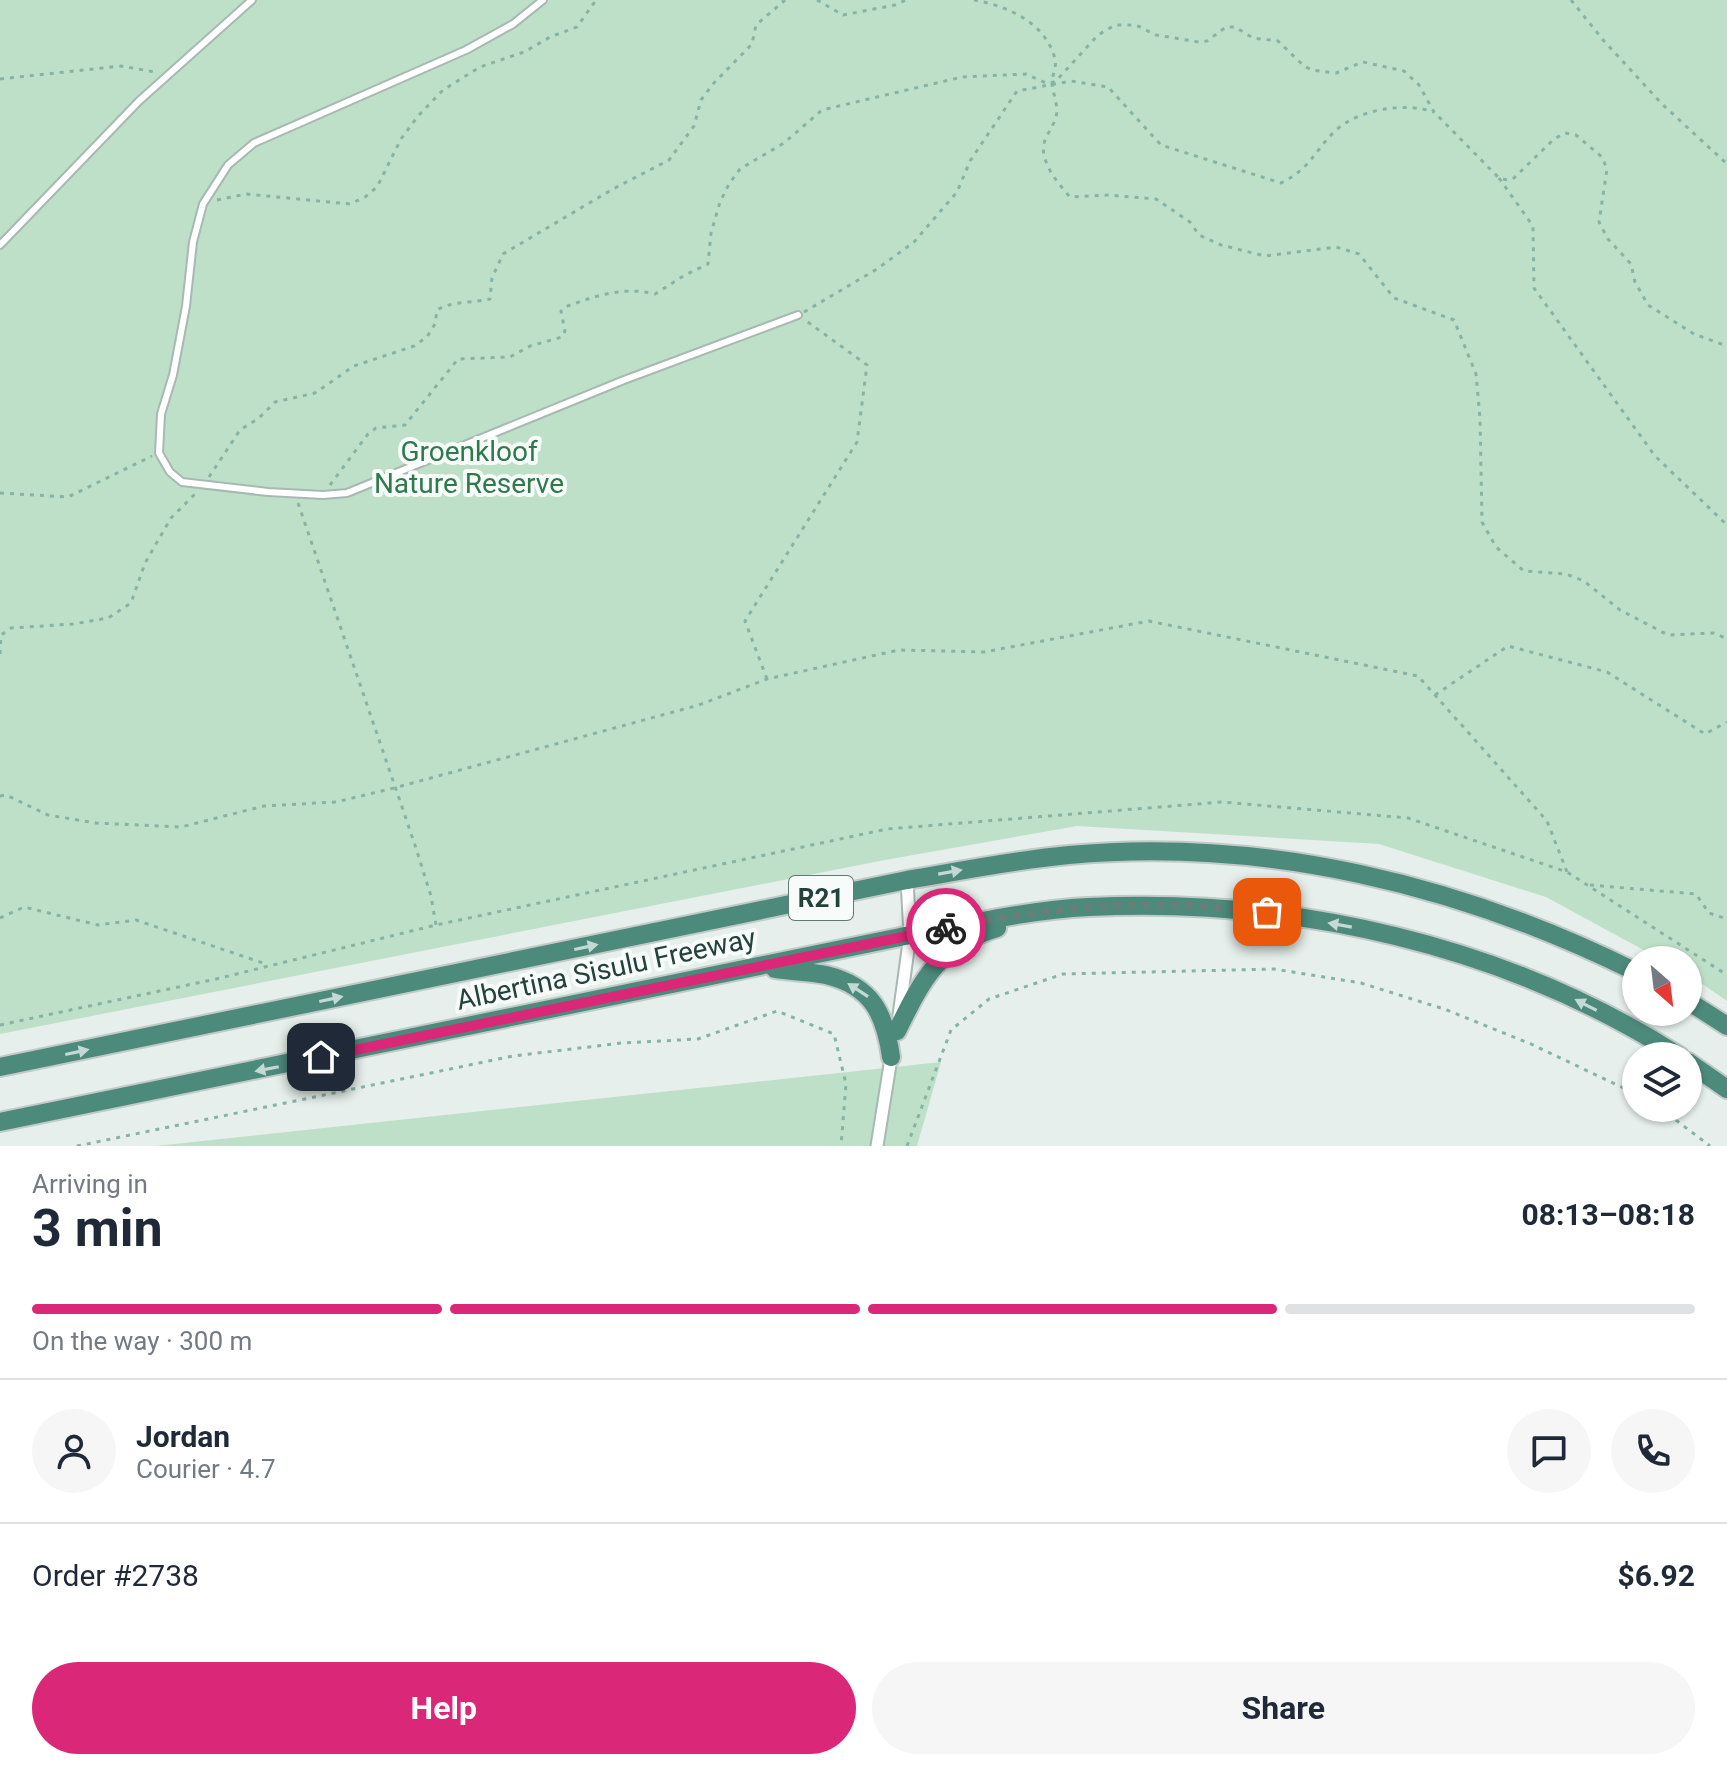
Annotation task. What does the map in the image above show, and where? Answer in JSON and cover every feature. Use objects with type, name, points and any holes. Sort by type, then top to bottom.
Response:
[{"type":"highway","name":"Albertina Sisulu Freeway","points":[[0,1067],[907,880],[1071,854],[1148,851],[1223,853],[1299,862],[1375,876],[1454,898],[1523,923],[1622,966]]},
{"type":"highway","name":"Albertina Sisulu Freeway","points":[[0,1122],[910,935],[1010,916],[1086,907],[1162,905],[1267,912],[1410,939],[1482,962],[1578,1000],[1654,1042]]},
{"type":"highway","points":[[897,1031],[931,969],[963,941],[1013,923],[1086,907]]},
{"type":"highway","points":[[758,967],[825,974],[863,992],[874,1002],[884,1022],[891,1057]]},
{"type":"highway","points":[[1702,1010],[1727,1026]]},
{"type":"highway","points":[[1702,1072],[1727,1089]]},
{"type":"street","points":[[877,1146],[910,935],[907,880]]},
{"type":"lane","points":[[0,245],[98,142],[167,75],[252,0]]},
{"type":"lane","points":[[543,0],[513,24],[466,50],[254,143],[228,165],[203,204],[193,242],[186,306],[173,375],[161,414],[159,453],[170,472],[182,482],[204,486],[323,495],[347,493],[624,380],[798,315]]},
{"type":"path","points":[[203,204],[246,194],[350,204],[365,197],[377,187],[410,127],[443,90],[480,67],[524,52],[550,37],[577,27],[596,0]]},
{"type":"path","points":[[0,654],[1,635],[11,628],[108,618],[131,603],[145,563],[171,518],[204,486],[240,430],[259,418],[275,402],[315,393],[354,366],[414,346],[427,337],[435,324],[437,310],[447,303],[468,304],[490,299],[492,278],[503,254],[669,160],[694,126],[701,100],[752,44],[756,25],[784,1],[793,0]]},
{"type":"path","points":[[817,0],[843,15],[906,0]]},
{"type":"path","points":[[974,0],[1026,19],[1048,37],[1056,62],[1052,84],[1057,100],[1055,120],[1046,133],[1043,151],[1048,170],[1070,197],[1108,195],[1156,199],[1190,222],[1199,235],[1221,245],[1265,256],[1336,247],[1359,254],[1394,298],[1454,320],[1476,374],[1482,522],[1496,547],[1524,571],[1566,574],[1584,581],[1620,610],[1668,635],[1714,633],[1727,639]]},
{"type":"path","points":[[1571,0],[1662,104],[1727,164]]},
{"type":"path","points":[[1052,84],[1098,35],[1115,25],[1136,25],[1156,35],[1199,42],[1207,41],[1226,27],[1235,27],[1253,38],[1278,41],[1312,70],[1336,73],[1363,62],[1404,71],[1419,85],[1434,112],[1499,178],[1533,226],[1534,288],[1655,456],[1727,525]]},
{"type":"path","points":[[0,79],[121,66],[167,75]]},
{"type":"path","points":[[323,495],[368,434],[376,428],[405,425],[458,359],[510,357],[530,346],[562,337],[565,331],[561,311],[565,307],[600,293],[640,290],[655,294],[708,264],[711,233],[720,202],[740,169],[784,143],[822,110],[962,77],[1026,74],[1052,84]]},
{"type":"path","points":[[767,679],[745,621],[857,442],[867,365],[798,315],[877,269],[914,242],[957,192],[970,161],[1017,91],[1071,81],[1108,87],[1161,145],[1281,183],[1300,174],[1336,130],[1370,112],[1421,108],[1434,112]]},
{"type":"path","points":[[1499,178],[1514,178],[1554,139],[1565,133],[1576,135],[1602,157],[1607,169],[1599,222],[1608,239],[1631,264],[1635,282],[1648,305],[1694,334],[1727,346]]},
{"type":"path","points":[[0,493],[68,497],[159,453]]},
{"type":"path","points":[[295,492],[431,896],[436,925]]},
{"type":"path","points":[[0,796],[6,795],[48,815],[96,823],[181,827],[264,806],[336,802],[394,788],[699,705],[767,679],[899,650],[984,652],[1149,621],[1418,676],[1547,821],[1567,872]]},
{"type":"path","points":[[1435,695],[1508,646],[1607,672],[1705,734],[1727,724]]},
{"type":"path","points":[[0,1025],[216,979],[266,964],[436,925],[887,829],[1222,802],[1408,818],[1567,872],[1727,975]]},
{"type":"path","points":[[1587,885],[1696,894],[1709,913],[1727,919]]},
{"type":"path","points":[[0,918],[24,907],[98,925],[136,920],[266,964]]},
{"type":"path","points":[[907,1146],[951,1030],[989,999],[1063,974],[1274,969],[1361,983],[1444,1009],[1531,1044],[1622,1087]]},
{"type":"path","points":[[77,1146],[513,1056],[622,1043],[698,1039],[777,1011],[834,1034],[846,1084],[841,1146]]},
{"type":"path","points":[[1678,1122],[1710,1146]]},
{"type":"green space","name":"Groenkloof Nature Reserve","points":[[0,0],[1727,0],[1727,1001],[1702,984],[1702,946],[1636,946],[1546,897],[1379,844],[1077,826],[885,860],[0,1034]]},
{"type":"green space","points":[[941,1062],[917,1146],[156,1146]]},
{"type":"way so far","points":[[946,928],[1086,907],[1162,905],[1267,912]]},
{"type":"route","points":[[321,1057],[946,928]]}]
